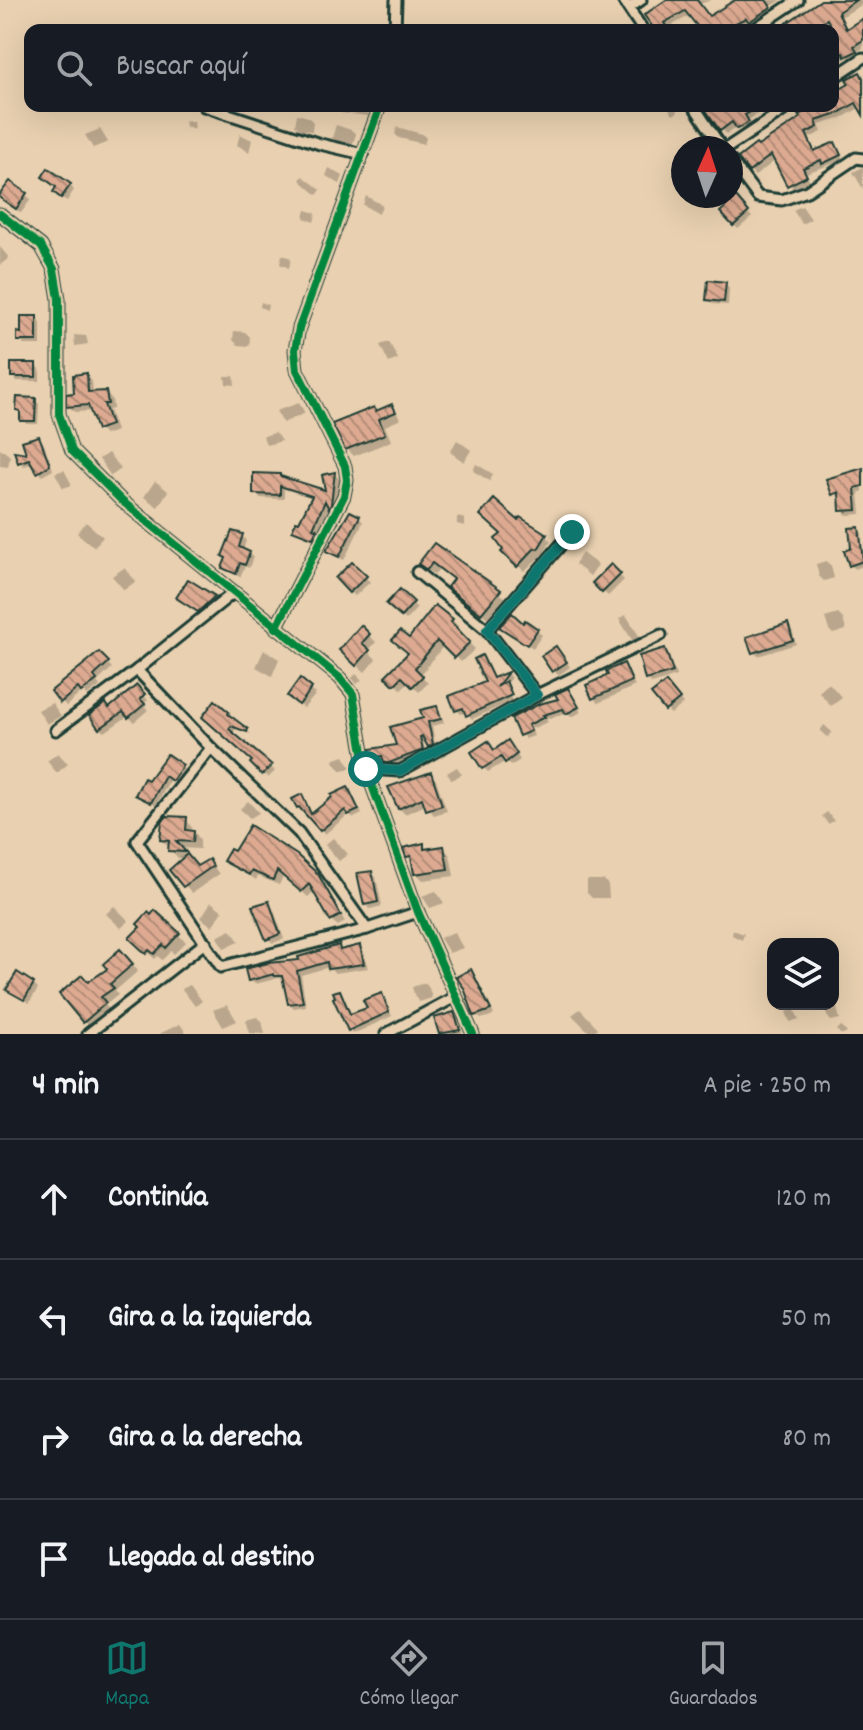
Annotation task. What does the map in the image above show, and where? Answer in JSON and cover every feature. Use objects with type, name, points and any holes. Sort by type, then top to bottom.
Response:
[{"type":"street","points":[[395,24],[396,0]]},
{"type":"street","points":[[639,24],[626,4],[641,0]]},
{"type":"street","points":[[762,24],[798,0]]},
{"type":"street","points":[[839,74],[863,58]]},
{"type":"street","points":[[222,112],[320,144],[363,154]]},
{"type":"street","points":[[276,628],[346,488],[345,466],[297,370],[295,350],[299,328],[378,112]]},
{"type":"street","points":[[698,112],[715,136]]},
{"type":"street","points":[[743,136],[781,112]]},
{"type":"street","points":[[743,177],[758,197],[782,200],[807,191],[856,158],[863,159]]},
{"type":"street","points":[[0,214],[41,246],[54,269],[59,299],[59,414],[72,451],[122,501],[340,678],[353,694],[366,769],[418,912],[473,1034]]},
{"type":"street","points":[[487,630],[572,532]]},
{"type":"street","points":[[417,572],[487,630],[537,695]]},
{"type":"street","points":[[56,730],[233,593]]},
{"type":"street","points":[[366,769],[400,771],[537,695],[661,635]]},
{"type":"street","points":[[137,670],[211,748],[299,833],[367,929]]},
{"type":"street","points":[[211,748],[137,841],[221,967],[367,929],[418,912]]},
{"type":"street","points":[[88,1034],[206,942]]},
{"type":"street","points":[[386,1034],[455,997]]},
{"type":"building","points":[[666,0],[697,0],[709,16],[735,0],[766,0],[771,7],[749,22],[746,18],[734,24],[695,24],[685,11],[665,24],[651,24],[644,15]]},
{"type":"building","points":[[821,0],[856,0],[838,12],[846,29],[863,18],[863,40],[854,46],[857,51],[845,57],[843,53],[839,55],[839,24],[830,24],[827,19],[819,24],[785,24]]},
{"type":"building","points":[[860,72],[863,78],[863,115],[856,103],[835,115],[816,121],[818,127],[806,133],[814,151],[835,142],[841,155],[803,168],[807,176],[787,186],[771,155],[749,172],[743,164],[743,154],[800,118],[798,115],[804,112],[839,112],[839,90],[849,84],[846,79]]},
{"type":"building","points":[[707,112],[750,112],[745,115],[749,122],[737,129],[732,122],[720,131]]},
{"type":"building","points":[[48,168],[71,184],[61,198],[53,192],[56,187],[42,177]]},
{"type":"building","points":[[10,181],[27,193],[16,209],[0,198]]},
{"type":"building","points":[[743,205],[749,212],[733,226],[720,212],[724,208],[743,208]]},
{"type":"building","points":[[708,280],[726,282],[724,302],[706,300]]},
{"type":"building","points":[[21,316],[37,316],[37,341],[17,341],[17,332],[21,333]]},
{"type":"building","points":[[11,363],[36,363],[36,377],[11,377]]},
{"type":"building","points":[[87,373],[88,392],[106,391],[108,404],[104,404],[111,425],[97,430],[88,405],[66,407],[66,394],[74,393],[73,375]]},
{"type":"building","points":[[17,397],[36,398],[35,421],[20,421],[20,411],[16,410]]},
{"type":"building","points":[[392,404],[396,412],[379,419],[385,434],[345,450],[332,424],[374,407],[376,411]]},
{"type":"building","points":[[39,436],[50,465],[37,473],[29,459],[18,463],[14,451],[26,453],[22,441]]},
{"type":"building","points":[[863,468],[863,486],[855,488],[857,510],[840,511],[839,492],[832,495],[826,479]]},
{"type":"building","points":[[335,472],[331,504],[329,509],[325,501],[313,528],[317,529],[313,538],[292,530],[312,496],[280,486],[280,495],[253,494],[253,473],[280,474],[325,490],[322,475]]},
{"type":"building","points":[[494,499],[518,520],[520,517],[547,534],[538,549],[535,548],[517,567],[501,552],[503,550],[495,539],[501,534],[480,515]]},
{"type":"building","points":[[350,511],[360,516],[339,557],[326,551]]},
{"type":"building","points":[[859,527],[863,561],[849,566],[844,551],[851,548],[849,528]]},
{"type":"building","points":[[232,531],[243,534],[239,547],[250,552],[245,565],[240,563],[236,574],[222,568],[226,558],[222,556]]},
{"type":"building","points":[[434,543],[501,590],[481,614],[447,587],[453,579],[432,563],[427,570],[418,564]]},
{"type":"building","points":[[352,562],[367,576],[349,593],[335,578]]},
{"type":"building","points":[[611,564],[621,574],[602,593],[592,583]]},
{"type":"building","points":[[188,579],[215,596],[198,612],[176,598]]},
{"type":"building","points":[[400,589],[414,602],[401,617],[386,604]]},
{"type":"building","points":[[435,605],[453,619],[451,622],[470,642],[454,658],[437,641],[415,668],[423,676],[412,687],[402,677],[394,685],[385,676],[408,653],[392,640],[400,631],[409,638]]},
{"type":"building","points":[[512,613],[523,623],[525,620],[538,629],[527,645],[499,627]]},
{"type":"building","points":[[788,623],[793,640],[752,653],[746,637]]},
{"type":"building","points":[[361,625],[370,634],[362,643],[370,650],[356,666],[339,650]]},
{"type":"building","points":[[556,646],[567,662],[552,672],[541,656]]},
{"type":"building","points":[[665,648],[673,672],[645,680],[639,656]]},
{"type":"building","points":[[99,652],[109,662],[94,676],[97,680],[81,692],[78,688],[60,703],[51,691]]},
{"type":"building","points":[[482,655],[493,678],[508,672],[497,687],[506,681],[512,695],[466,716],[463,708],[455,711],[449,696],[485,682],[474,659]]},
{"type":"building","points":[[624,663],[632,681],[592,699],[586,685]]},
{"type":"building","points":[[300,678],[312,688],[299,705],[287,696]]},
{"type":"building","points":[[666,682],[680,699],[665,711],[651,694]]},
{"type":"building","points":[[137,685],[145,694],[140,699],[145,704],[128,718],[123,712],[99,729],[89,715],[106,703],[109,708]]},
{"type":"building","points":[[568,688],[579,707],[566,714],[563,709],[543,715],[545,717],[528,725],[531,731],[519,736],[511,718],[539,704],[558,699],[555,694]]},
{"type":"building","points":[[215,700],[248,729],[247,732],[231,726],[229,729],[272,765],[262,775],[250,763],[252,761],[202,717]]},
{"type":"building","points":[[437,706],[441,719],[428,722],[433,744],[428,747],[422,736],[423,750],[389,763],[384,763],[382,756],[372,758],[370,749],[396,745],[390,727],[423,718],[420,710]]},
{"type":"building","points":[[508,740],[517,754],[505,763],[501,757],[482,769],[471,752],[488,741],[494,750]]},
{"type":"building","points":[[167,754],[183,765],[172,781],[165,776],[151,803],[135,795],[144,778],[148,780]]},
{"type":"building","points":[[431,772],[442,805],[426,810],[422,798],[398,809],[388,787]]},
{"type":"building","points":[[348,787],[359,810],[348,815],[345,810],[320,831],[292,799],[302,794],[311,814],[331,795]]},
{"type":"building","points":[[167,816],[187,817],[186,830],[194,831],[193,842],[176,841],[186,852],[168,851],[169,841],[160,840],[162,822]]},
{"type":"building","points":[[250,825],[297,855],[318,874],[341,915],[330,921],[309,884],[301,892],[277,871],[273,880],[251,871],[249,875],[223,861],[230,849],[234,851]]},
{"type":"building","points":[[424,843],[424,849],[444,846],[448,869],[414,874],[411,856],[406,857],[403,848]]},
{"type":"building","points":[[187,854],[197,866],[209,859],[213,866],[183,887],[169,870]]},
{"type":"building","points":[[372,871],[378,902],[364,905],[357,873]]},
{"type":"building","points":[[269,901],[280,934],[266,940],[252,906]]},
{"type":"building","points":[[155,910],[180,933],[166,948],[163,945],[154,954],[149,950],[146,954],[129,938],[148,912],[151,915]]},
{"type":"building","points":[[339,945],[340,950],[360,945],[364,964],[328,969],[327,962],[297,971],[303,1002],[288,1004],[282,976],[274,974],[248,981],[245,969],[299,960],[298,957]]},
{"type":"building","points":[[120,949],[133,964],[110,984],[114,988],[101,997],[106,1003],[83,1023],[59,994],[82,975],[88,982],[107,969],[103,964]]},
{"type":"building","points":[[471,969],[491,1010],[474,1016],[464,988],[456,977]]},
{"type":"building","points":[[17,972],[34,983],[24,1000],[6,990]]},
{"type":"building","points":[[340,990],[350,1014],[367,1008],[363,1000],[382,993],[389,1012],[348,1031],[333,998],[333,992]]},
{"type":"building","points":[[454,1012],[460,1030],[439,1034],[434,1018]]},
{"type":"cycle path","points":[[276,628],[344,496],[347,480],[345,466],[297,370],[295,350],[299,328],[378,112]]},
{"type":"cycle path","points":[[0,214],[41,246],[54,269],[59,299],[59,414],[72,451],[122,501],[340,678],[353,694],[366,769],[418,912],[473,1034]]},
{"type":"route","points":[[366,769],[400,771],[537,695],[487,630],[572,532]]}]
